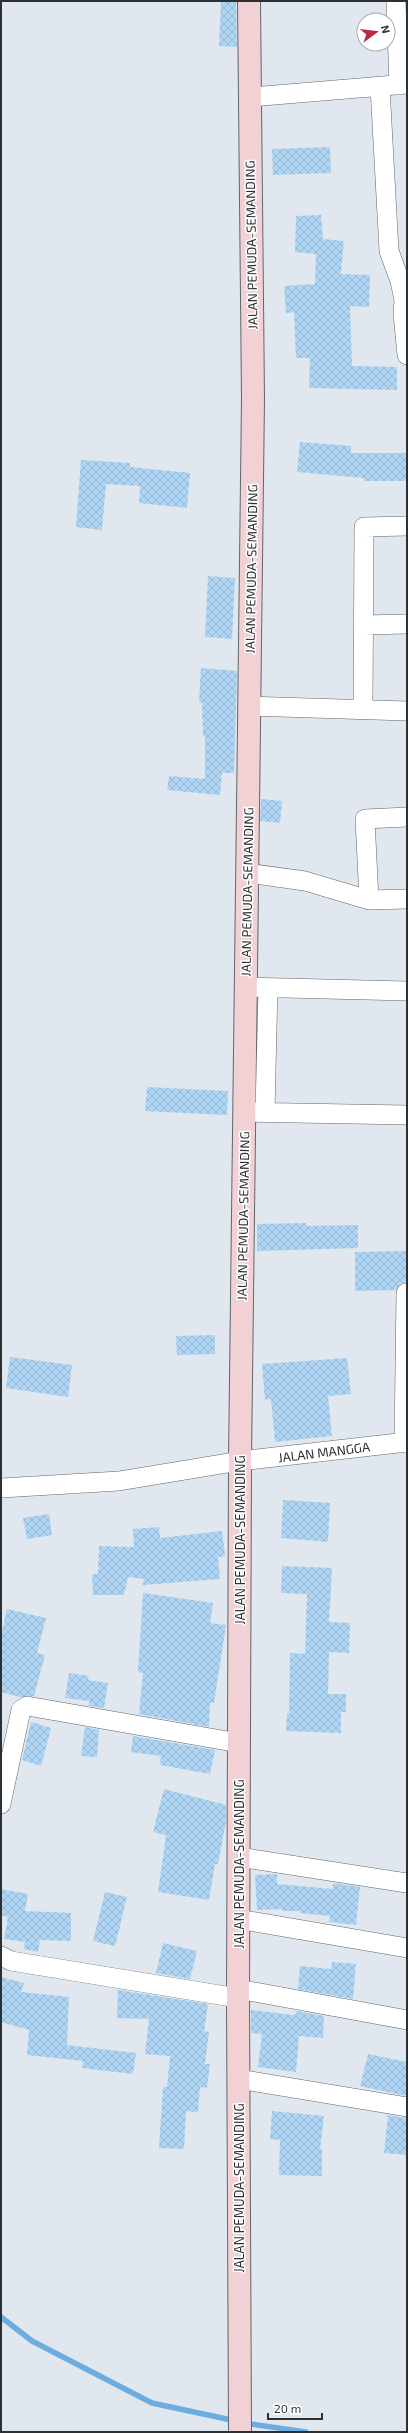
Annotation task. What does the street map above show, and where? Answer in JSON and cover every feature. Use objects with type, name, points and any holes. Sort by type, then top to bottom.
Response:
[{"type":"main road","name":"JALAN PEMUDA-SEMANDING","points":[[240,2432],[238,1919],[240,1462],[255,1112],[246,988],[253,398],[249,1]]},
{"type":"street","points":[[396,1],[395,86],[388,251],[400,281],[404,300],[403,314],[407,355]]},
{"type":"street","points":[[250,97],[395,86]]},
{"type":"street","points":[[363,709],[364,527],[407,526]]},
{"type":"street","points":[[363,625],[407,624]]},
{"type":"street","points":[[249,706],[407,710]]},
{"type":"street","points":[[369,900],[365,819],[407,817]]},
{"type":"street","points":[[247,873],[305,880],[369,900],[407,899]]},
{"type":"street","points":[[246,988],[407,991]]},
{"type":"street","points":[[268,988],[255,1112],[407,1115]]},
{"type":"street","points":[[405,1442],[406,1293]]},
{"type":"street","name":"JALAN MANGGA","points":[[1,1488],[119,1481],[240,1462],[405,1442]]},
{"type":"street","points":[[1,1804],[21,1710],[27,1706],[239,1743]]},
{"type":"street","points":[[239,1857],[407,1883]]},
{"type":"street","points":[[238,1919],[407,1948]]},
{"type":"street","points":[[1,1956],[11,1961],[407,2020]]},
{"type":"street","points":[[238,2079],[407,2107]]},
{"type":"building","points":[[221,1],[236,1],[237,47],[219,46]]},
{"type":"building","points":[[330,147],[331,173],[273,175],[272,149]]},
{"type":"building","points":[[321,215],[323,239],[344,241],[341,274],[370,275],[369,307],[350,306],[352,366],[397,367],[397,390],[309,388],[310,358],[296,358],[294,312],[286,313],[284,286],[315,284],[316,254],[295,252],[296,216]]},
{"type":"building","points":[[300,442],[351,446],[351,453],[406,453],[406,481],[364,481],[364,478],[297,472]]},
{"type":"building","points":[[81,460],[130,463],[130,467],[190,473],[187,508],[139,503],[140,486],[106,484],[102,530],[76,527]]},
{"type":"building","points":[[208,576],[235,578],[232,639],[205,637]]},
{"type":"building","points":[[201,668],[237,671],[234,773],[222,773],[220,795],[167,790],[169,776],[205,779],[205,736],[203,736],[202,703],[199,702]]},
{"type":"building","points":[[261,799],[282,801],[280,823],[260,821]]},
{"type":"building","points":[[147,1087],[228,1091],[227,1115],[145,1111]]},
{"type":"building","points":[[306,1223],[306,1226],[358,1225],[358,1248],[257,1251],[257,1224]]},
{"type":"building","points":[[407,1251],[407,1282],[400,1284],[396,1290],[355,1291],[355,1252]]},
{"type":"building","points":[[215,1335],[215,1354],[177,1355],[176,1336]]},
{"type":"building","points":[[10,1357],[72,1365],[68,1397],[6,1388]]},
{"type":"building","points":[[347,1358],[351,1394],[328,1396],[332,1436],[275,1442],[271,1399],[265,1400],[262,1364]]},
{"type":"building","points":[[283,1500],[330,1503],[328,1542],[281,1538]]},
{"type":"building","points":[[49,1514],[52,1535],[27,1539],[23,1518]]},
{"type":"building","points":[[159,1527],[160,1538],[222,1531],[225,1556],[218,1557],[220,1579],[143,1585],[144,1579],[128,1577],[124,1595],[93,1595],[92,1574],[98,1574],[99,1546],[134,1547],[133,1529]]},
{"type":"building","points":[[282,1566],[332,1568],[329,1622],[350,1623],[349,1653],[329,1652],[328,1694],[346,1694],[346,1712],[341,1712],[341,1733],[286,1731],[287,1713],[289,1713],[290,1653],[305,1654],[307,1594],[281,1593]]},
{"type":"building","points":[[143,1593],[213,1603],[210,1623],[226,1625],[214,1703],[210,1703],[209,1727],[139,1714],[143,1673],[138,1672]]},
{"type":"building","points":[[7,1609],[46,1618],[37,1653],[45,1655],[34,1696],[20,1697],[1,1692],[1,1636]]},
{"type":"building","points":[[69,1673],[89,1676],[88,1680],[108,1683],[104,1708],[89,1706],[89,1701],[65,1698]]},
{"type":"building","points":[[31,1722],[51,1728],[41,1766],[22,1760]]},
{"type":"building","points":[[85,1727],[99,1730],[97,1757],[81,1756]]},
{"type":"building","points":[[133,1736],[215,1750],[210,1774],[160,1765],[161,1756],[131,1752]]},
{"type":"building","points":[[164,1789],[226,1805],[226,1821],[218,1864],[215,1864],[209,1900],[158,1892],[166,1835],[153,1832]]},
{"type":"building","points":[[277,1874],[277,1884],[333,1889],[333,1883],[360,1887],[356,1925],[329,1922],[330,1916],[300,1913],[300,1911],[282,1911],[282,1909],[257,1910],[255,1875]]},
{"type":"building","points":[[1,1889],[28,1894],[25,1911],[71,1913],[71,1941],[40,1940],[38,1952],[24,1949],[25,1942],[4,1939],[8,1917],[1,1915]]},
{"type":"building","points":[[105,1892],[127,1897],[115,1946],[93,1941]]},
{"type":"building","points":[[163,1943],[197,1951],[190,1979],[156,1973]]},
{"type":"building","points":[[332,1962],[356,1964],[353,1999],[298,1989],[300,1966],[331,1969]]},
{"type":"building","points":[[1,1977],[24,1983],[21,1992],[69,1997],[67,2045],[136,2053],[133,2074],[82,2068],[83,2061],[27,2055],[29,2030],[1,2022]]},
{"type":"building","points":[[118,1990],[208,2004],[204,2031],[209,2032],[205,2064],[210,2064],[207,2088],[200,2087],[198,2112],[186,2111],[184,2149],[159,2148],[163,2087],[167,2087],[170,2056],[145,2054],[149,2019],[117,2018]]},
{"type":"building","points":[[251,2010],[292,2015],[296,2014],[296,2011],[324,2016],[323,2038],[299,2036],[296,2072],[258,2067],[262,2034],[251,2033]]},
{"type":"building","points":[[368,2054],[407,2062],[407,2096],[360,2086]]},
{"type":"building","points":[[272,2111],[324,2116],[320,2149],[322,2149],[322,2176],[279,2175],[280,2140],[270,2139]]},
{"type":"building","points":[[388,2115],[407,2118],[407,2155],[384,2153]]},
{"type":"waterway","points":[[1,2317],[32,2341],[152,2403],[236,2421]]},
{"type":"waterway","points":[[244,2423],[306,2432]]}]
